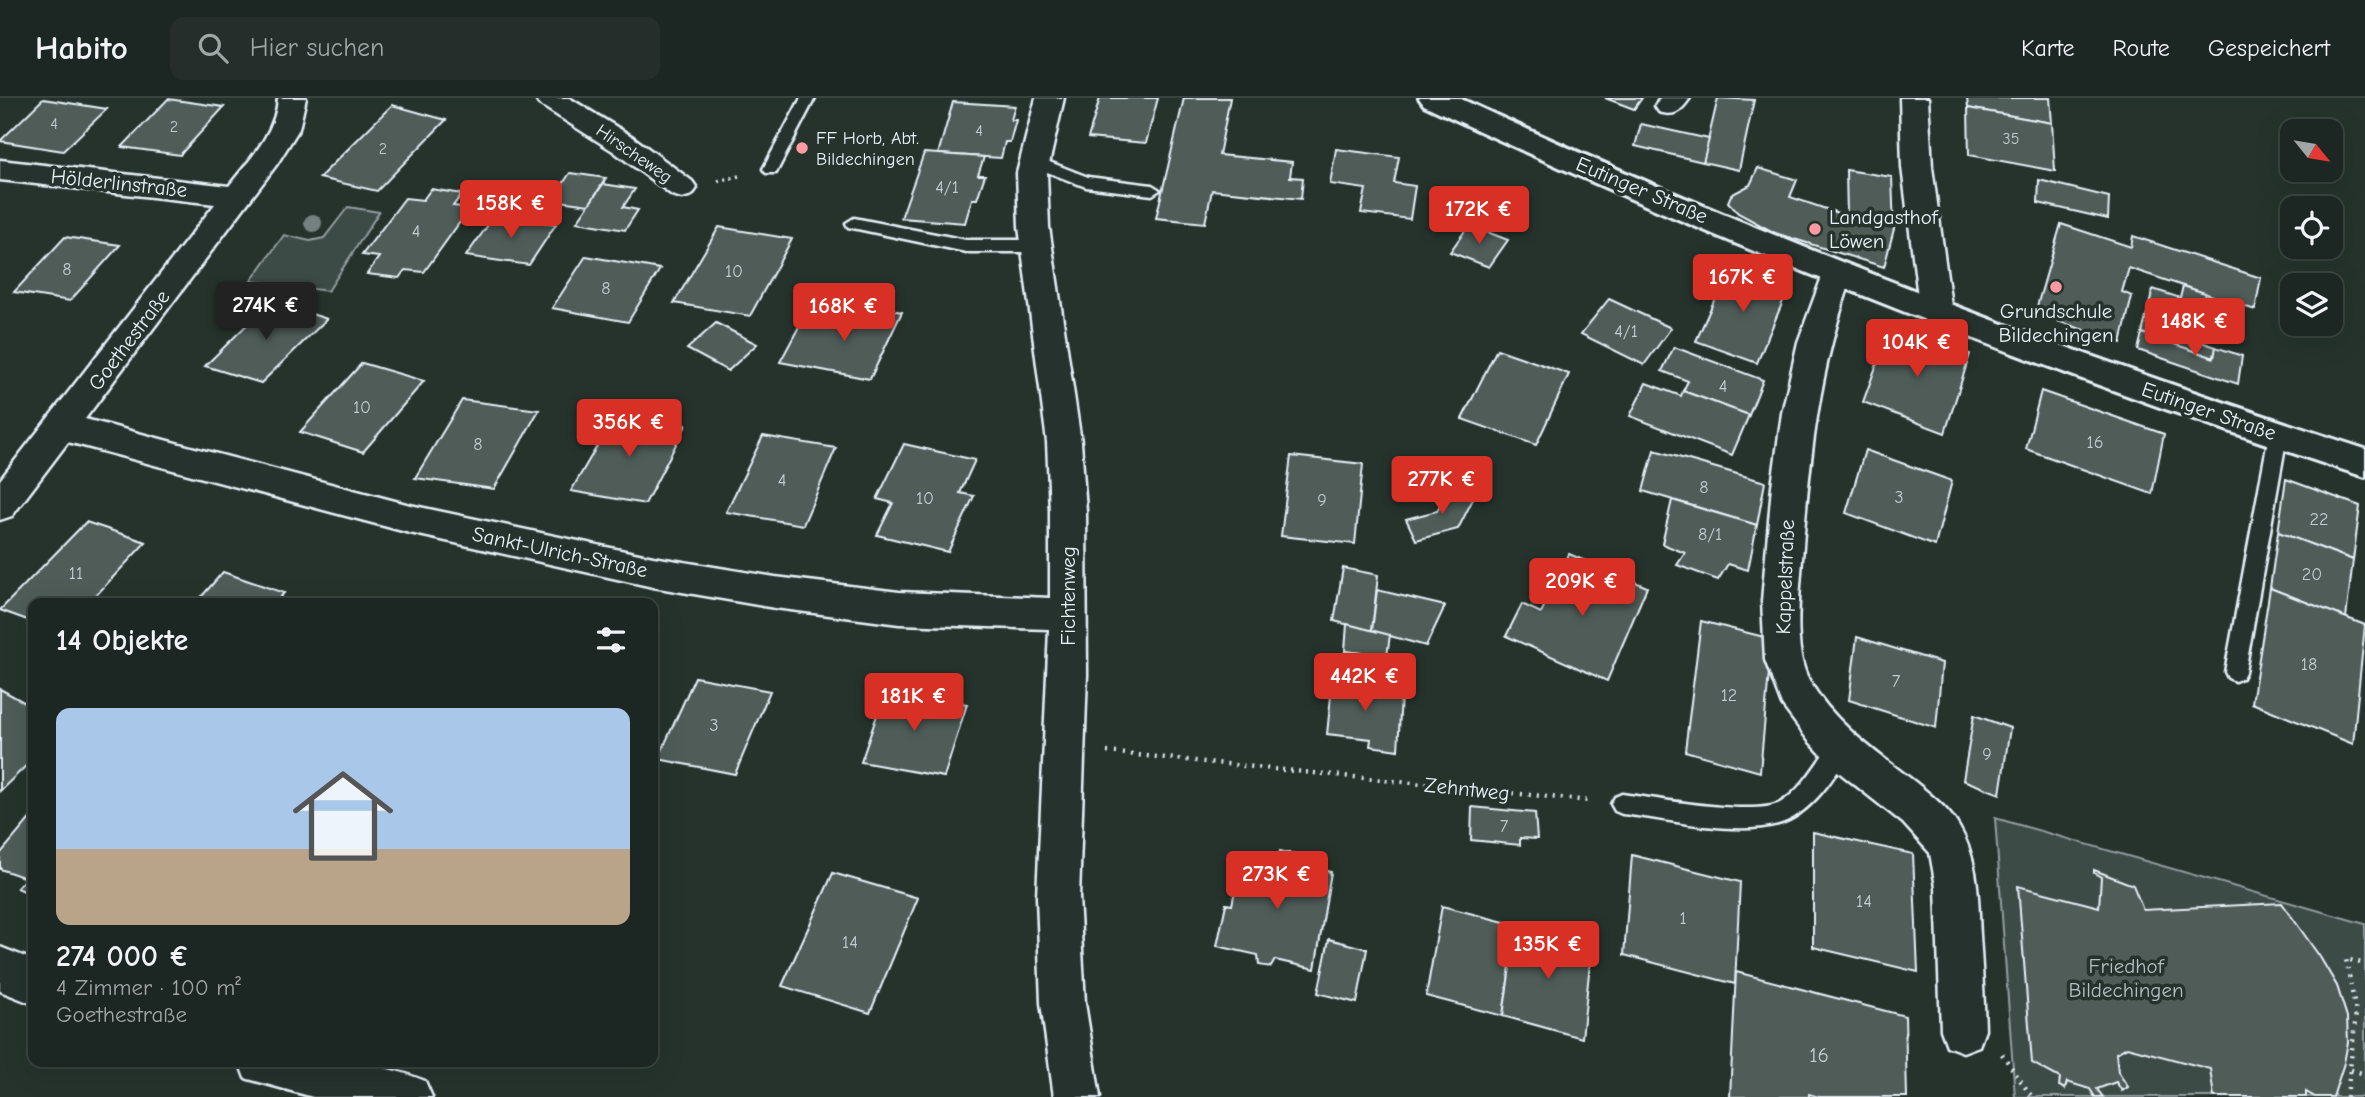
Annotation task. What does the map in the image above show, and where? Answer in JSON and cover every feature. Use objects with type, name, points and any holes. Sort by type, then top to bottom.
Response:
[{"type":"main road","name":"Eutinger Straße","points":[[1434,98],[1515,136],[1837,274],[1936,313],[2030,349],[2365,463]]},
{"type":"street","name":"Goethestraße","points":[[0,506],[238,197],[284,132],[292,112],[292,98]]},
{"type":"street","name":"Hirscheweg","points":[[549,98],[623,144],[682,188]]},
{"type":"street","name":"Fichtenweg","points":[[1050,98],[1034,161],[1036,246],[1064,442],[1069,523],[1058,897],[1063,1003],[1077,1097]]},
{"type":"street","points":[[1914,98],[1917,167],[1936,313]]},
{"type":"street","name":"Hölderlinstraße","points":[[0,170],[238,197]]},
{"type":"street","name":"Kappelstraße","points":[[1837,274],[1822,311],[1802,393],[1786,527],[1781,609],[1781,636],[1787,675],[1810,713],[1840,747],[1930,821],[1952,855],[1957,897],[1963,1030]]},
{"type":"street","name":"Sankt-Ulrich-Straße","points":[[62,427],[168,452],[294,490],[410,519],[556,553],[689,578],[900,608],[1068,614]]},
{"type":"street","points":[[0,969],[28,980]]},
{"type":"street","points":[[282,1067],[409,1097]]},
{"type":"lane","points":[[771,169],[808,98]]},
{"type":"lane","points":[[1034,161],[1086,182],[1152,190]]},
{"type":"lane","points":[[854,223],[966,246],[1036,246]]},
{"type":"lane","points":[[2235,672],[2278,435]]},
{"type":"lane","points":[[1622,804],[1740,816],[1780,814],[1813,786],[1840,747]]},
{"type":"path","points":[[682,188],[771,169]]},
{"type":"path","name":"Zehntweg","points":[[1064,748],[1622,804]]},
{"type":"path","points":[[2347,1097],[2356,1013],[2346,959],[2365,964]]},
{"type":"path","points":[[2356,1013],[2365,1016]]},
{"type":"path","points":[[2351,1070],[2365,1074]]},
{"type":"green space","points":[[348,207],[379,212],[328,291],[251,281],[284,235],[310,241],[324,238]]},
{"type":"green space","name":"Friedhof Bildechingen","points":[[1995,818],[2365,924],[2365,1097],[2015,1097]]},
{"type":"building","points":[[1100,98],[1158,98],[1146,143],[1088,138]]},
{"type":"building","points":[[1184,98],[1230,98],[1219,155],[1292,162],[1290,177],[1303,178],[1301,199],[1212,190],[1205,223],[1156,218]]},
{"type":"building","points":[[1605,98],[1642,98],[1634,109]]},
{"type":"building","points":[[1718,98],[1754,100],[1739,170],[1703,162]]},
{"type":"building","points":[[1967,98],[2050,98],[2052,123],[1968,108]]},
{"type":"building","points":[[43,99],[107,109],[63,151],[0,141]]},
{"type":"building","points":[[168,99],[224,107],[180,155],[122,147]]},
{"type":"building","points":[[953,102],[1015,106],[1011,120],[1016,120],[1010,142],[1005,142],[1001,158],[938,154]]},
{"type":"building","points":[[392,105],[446,120],[377,191],[319,178]]},
{"type":"building","points":[[1968,108],[2052,123],[2055,171],[1969,155]]},
{"type":"building","points":[[1641,124],[1709,139],[1703,162],[1635,146]]},
{"type":"building","points":[[1336,149],[1399,157],[1394,183],[1415,186],[1410,219],[1361,213],[1366,189],[1330,184]]},
{"type":"building","points":[[924,153],[984,157],[978,175],[985,175],[977,199],[972,199],[965,223],[901,218]]},
{"type":"building","points":[[1758,168],[1797,180],[1790,197],[1847,216],[1846,170],[1892,177],[1894,229],[1884,267],[1775,233],[1738,213],[1728,202],[1731,195],[1750,185]]},
{"type":"building","points":[[570,173],[606,178],[589,205],[552,200]]},
{"type":"building","points":[[2039,180],[2109,197],[2108,219],[2038,203]]},
{"type":"building","points":[[603,184],[635,189],[623,207],[638,210],[625,230],[577,222]]},
{"type":"building","points":[[431,189],[462,194],[453,206],[470,208],[424,272],[405,270],[399,278],[367,274],[379,257],[362,255],[405,198],[423,200]]},
{"type":"building","points":[[495,215],[556,224],[529,265],[466,256]]},
{"type":"building","points":[[2061,224],[2131,247],[2133,236],[2261,278],[2255,310],[2129,268],[2122,292],[2132,296],[2121,343],[2035,313]]},
{"type":"building","points":[[1469,225],[1508,240],[1489,267],[1450,252]]},
{"type":"building","points":[[719,227],[792,239],[750,316],[674,303]]},
{"type":"building","points":[[65,237],[120,245],[70,301],[14,292]]},
{"type":"building","points":[[586,256],[660,269],[628,322],[552,308]]},
{"type":"building","points":[[1730,265],[1789,287],[1757,363],[1696,341]]},
{"type":"building","points":[[2183,286],[2205,293],[2199,321],[2167,310],[2162,329],[2216,347],[2214,358],[2142,333],[2153,289],[2180,298]]},
{"type":"building","points":[[1609,299],[1671,328],[1644,365],[1581,334]]},
{"type":"building","points":[[271,301],[327,319],[261,383],[205,366]]},
{"type":"building","points":[[855,303],[902,312],[870,379],[780,362],[802,321],[842,328]]},
{"type":"building","points":[[716,323],[757,344],[728,371],[687,349]]},
{"type":"building","points":[[1891,326],[1970,354],[1945,433],[1863,402]]},
{"type":"building","points":[[2142,333],[2214,358],[2216,347],[2242,356],[2238,384],[2138,350]]},
{"type":"building","points":[[1674,347],[1763,380],[1749,415],[1683,391],[1688,381],[1662,371]]},
{"type":"building","points":[[1497,349],[1569,374],[1536,445],[1462,419]]},
{"type":"building","points":[[362,363],[424,381],[363,452],[300,432]]},
{"type":"building","points":[[1646,383],[1681,396],[1683,391],[1749,415],[1732,455],[1630,416]]},
{"type":"building","points":[[2041,391],[2164,434],[2152,494],[2026,449]]},
{"type":"building","points":[[462,400],[539,410],[494,489],[415,478]]},
{"type":"building","points":[[616,413],[686,425],[645,504],[571,491]]},
{"type":"building","points":[[763,436],[836,448],[803,525],[726,512]]},
{"type":"building","points":[[904,444],[975,460],[960,493],[974,496],[948,552],[877,535],[893,503],[877,499]]},
{"type":"building","points":[[1654,450],[1765,482],[1757,525],[1643,491]]},
{"type":"building","points":[[1865,450],[1952,481],[1935,546],[1846,513]]},
{"type":"building","points":[[1291,456],[1363,464],[1355,544],[1281,536]]},
{"type":"building","points":[[2286,479],[2360,506],[2353,560],[2278,532]]},
{"type":"building","points":[[1449,488],[1474,497],[1458,529],[1416,540],[1406,519],[1437,511]]},
{"type":"building","points":[[1672,500],[1757,525],[1748,570],[1728,564],[1718,580],[1677,565],[1685,553],[1662,544]]},
{"type":"building","points":[[86,522],[146,542],[94,598],[28,598],[28,620],[0,610]]},
{"type":"building","points":[[2278,532],[2353,560],[2346,618],[2270,588]]},
{"type":"building","points":[[1569,554],[1647,587],[1607,681],[1506,636],[1522,604],[1541,613]]},
{"type":"building","points":[[1343,568],[1378,575],[1372,631],[1334,621]]},
{"type":"building","points":[[223,572],[284,593],[279,598],[200,598]]},
{"type":"building","points":[[2270,588],[2365,625],[2353,744],[2252,703]]},
{"type":"building","points":[[1377,590],[1445,606],[1426,646],[1372,631]]},
{"type":"building","points":[[1701,621],[1772,639],[1760,772],[1685,751]]},
{"type":"building","points":[[1347,624],[1390,635],[1387,656],[1345,651]]},
{"type":"building","points":[[1857,637],[1942,663],[1936,728],[1849,700]]},
{"type":"building","points":[[1345,651],[1387,656],[1386,675],[1343,670]]},
{"type":"building","points":[[695,677],[770,691],[735,774],[658,759]]},
{"type":"building","points":[[1333,677],[1378,683],[1377,692],[1401,695],[1398,750],[1370,746],[1371,739],[1327,734]]},
{"type":"building","points":[[0,689],[28,704],[28,764],[0,791]]},
{"type":"building","points":[[886,689],[967,704],[944,777],[861,762]]},
{"type":"building","points":[[1974,715],[2010,728],[2000,794],[1963,780]]},
{"type":"building","points":[[1472,807],[1535,813],[1537,839],[1520,838],[1520,845],[1471,840]]},
{"type":"building","points":[[28,821],[28,893],[17,888],[26,878],[0,869],[0,854]]},
{"type":"building","points":[[1813,832],[1913,854],[1918,972],[1813,947]]},
{"type":"building","points":[[1280,851],[1308,857],[1307,867],[1331,872],[1315,969],[1275,960],[1271,967],[1259,965],[1258,955],[1217,946],[1226,904],[1232,905],[1242,857],[1277,865]]},
{"type":"building","points":[[1632,855],[1740,882],[1735,984],[1624,955]]},
{"type":"building","name":"Friedhof Bildechingen","points":[[2094,870],[2133,885],[2143,910],[2282,903],[2337,986],[2347,1017],[2348,1042],[2333,1097],[2315,1097],[2306,1092],[2306,1097],[2214,1097],[2210,1069],[2127,1047],[2116,1053],[2118,1072],[2128,1087],[2122,1091],[2116,1082],[2097,1089],[2103,1097],[2095,1097],[2090,1089],[2067,1082],[2065,1089],[2059,1086],[2060,1078],[2032,1063],[2018,886],[2099,907],[2101,877],[2094,873]]},
{"type":"building","points":[[833,873],[918,898],[870,1013],[782,986]]},
{"type":"building","points":[[1442,906],[1516,925],[1503,1016],[1426,996]]},
{"type":"building","points":[[1516,925],[1592,945],[1582,1038],[1503,1016]]},
{"type":"building","points":[[1329,939],[1367,949],[1357,1003],[1318,993]]},
{"type":"building","points":[[1736,972],[1905,1016],[1907,1097],[1819,1097],[1809,1094],[1809,1097],[1730,1097]]},
{"type":"place","name":"FF Horb, Abt. Bildechingen","points":[[802,148]]},
{"type":"place","name":"Landgasthof Löwen","points":[[1815,229]]},
{"type":"place","name":"Grundschule Bildechingen","points":[[2056,287]]}]
